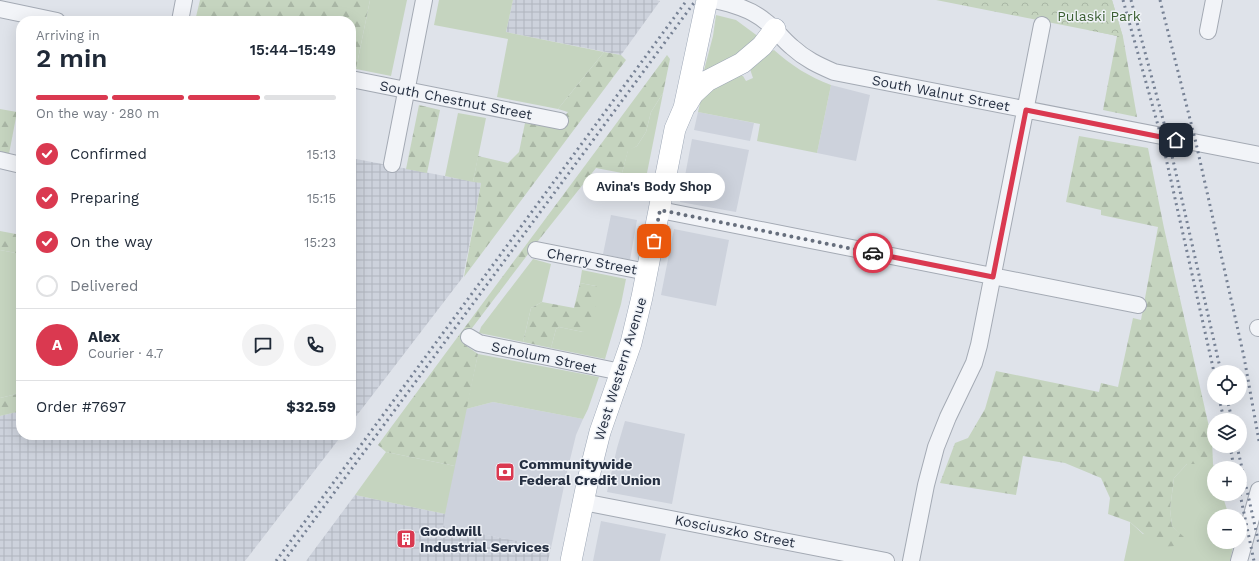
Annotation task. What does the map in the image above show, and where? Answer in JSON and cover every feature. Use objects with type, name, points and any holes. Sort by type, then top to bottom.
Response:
[{"type":"main road","name":"West Western Avenue","points":[[675,129],[672,107],[694,0]]},
{"type":"main road","name":"West Western Avenue","points":[[571,561],[583,502],[600,432],[631,343],[660,210],[675,129],[684,108],[707,0]]},
{"type":"main road","points":[[684,108],[694,94],[707,81],[742,63],[762,46],[776,29]]},
{"type":"street","points":[[181,16],[184,0]]},
{"type":"street","points":[[392,164],[424,0]]},
{"type":"street","name":"South Walnut Street","points":[[714,0],[736,6],[755,14],[776,29],[791,46],[812,62],[834,72],[1259,156]]},
{"type":"street","points":[[1208,31],[1214,0]]},
{"type":"street","points":[[0,9],[33,16]]},
{"type":"street","points":[[911,561],[926,485],[936,447],[974,363],[979,345],[1042,25]]},
{"type":"street","name":"South Chestnut Street","points":[[356,81],[560,120]]},
{"type":"street","points":[[0,160],[16,164]]},
{"type":"street","points":[[660,210],[1138,305]]},
{"type":"street","name":"Cherry Street","points":[[536,250],[647,272]]},
{"type":"street","name":"Scholum Street","points":[[469,337],[478,343],[621,372]]},
{"type":"street","points":[[1239,561],[1259,490]]},
{"type":"street","name":"Kosciuszko Street","points":[[583,502],[886,561]]},
{"type":"shaded area","points":[[513,0],[660,1],[621,55],[506,32]]},
{"type":"shaded area","points":[[831,85],[870,95],[856,161],[817,153]]},
{"type":"shaded area","points":[[698,112],[754,123],[750,141],[694,130]]},
{"type":"shaded area","points":[[692,139],[749,150],[736,212],[680,202]]},
{"type":"shaded area","points":[[356,159],[481,183],[463,277],[356,416]]},
{"type":"shaded area","points":[[611,215],[637,220],[630,260],[603,254]]},
{"type":"shaded area","points":[[674,229],[729,240],[716,306],[661,295]]},
{"type":"shaded area","points":[[493,402],[583,419],[576,435],[551,548],[442,526],[466,409]]},
{"type":"shaded area","points":[[16,412],[16,440],[338,440],[245,561],[0,561],[0,416]]},
{"type":"shaded area","points":[[625,421],[685,434],[672,504],[607,492]]},
{"type":"shaded area","points":[[355,495],[445,514],[443,526],[551,548],[548,561],[306,561]]},
{"type":"shaded area","points":[[601,521],[666,534],[660,561],[593,561]]},
{"type":"green space","points":[[200,0],[370,0],[356,69],[356,16],[196,16]]},
{"type":"green space","points":[[370,0],[407,0],[391,76],[356,69]]},
{"type":"green space","points":[[439,0],[513,0],[506,32],[604,52],[558,109],[497,97],[508,39],[434,25]]},
{"type":"green space","name":"Pulaski Park","points":[[936,0],[1112,0],[1123,37]]},
{"type":"green space","points":[[1112,0],[1123,37],[1137,117],[1103,110],[1117,36],[1088,30]]},
{"type":"green space","points":[[716,15],[736,20],[759,37],[746,51],[703,74],[713,36]]},
{"type":"green space","points":[[774,50],[801,70],[831,85],[817,153],[757,141],[760,124],[698,112],[701,99],[706,93],[740,75],[743,76],[746,81],[753,78],[750,69]]},
{"type":"green space","points":[[604,52],[621,55],[626,60],[464,277],[481,183],[473,182],[478,156],[508,163],[519,152],[525,123],[554,128],[568,112],[558,109]]},
{"type":"green space","points":[[667,55],[670,59],[663,93],[651,112],[646,132],[637,146],[628,151],[622,173],[596,168],[466,336],[465,345],[478,354],[455,466],[386,452],[378,445]]},
{"type":"green space","points":[[663,93],[646,178],[622,173],[628,150],[637,146],[646,132],[651,112]]},
{"type":"green space","points":[[419,105],[440,110],[427,173],[406,169]]},
{"type":"green space","points":[[0,109],[16,112],[9,154],[0,152]]},
{"type":"green space","points":[[458,113],[486,118],[473,182],[445,176]]},
{"type":"green space","points":[[1079,136],[1148,148],[1164,228],[1207,418],[1207,453],[1213,453],[1213,461],[1207,461],[1207,464],[1187,464],[1174,478],[1170,509],[1172,526],[1184,537],[1174,546],[1159,547],[1130,522],[1108,514],[1110,498],[1101,478],[1065,463],[1023,456],[1016,495],[940,483],[955,443],[968,438],[985,409],[996,371],[1099,392],[1101,383],[1118,387],[1133,318],[1141,320],[1158,227],[1101,215],[1101,210],[1066,202]]},
{"type":"green space","points":[[0,231],[16,234],[16,253],[0,250]]},
{"type":"green space","points":[[0,250],[16,253],[16,394],[0,398]]},
{"type":"green space","points":[[533,259],[551,264],[542,302],[531,308],[523,342],[479,333],[481,327]]},
{"type":"green space","points":[[582,270],[626,279],[621,304],[605,359],[551,348],[556,329],[559,327],[583,332],[596,286],[580,283]]},
{"type":"green space","points":[[580,283],[596,286],[599,291],[591,327],[583,332],[559,327],[556,329],[551,348],[523,342],[531,308],[542,302],[574,308]]},
{"type":"green space","points":[[478,354],[599,377],[583,419],[493,402],[466,409]]},
{"type":"green space","points":[[16,394],[16,412],[0,416],[0,398]]},
{"type":"green space","points":[[386,452],[455,466],[445,514],[355,495]]},
{"type":"green space","points":[[1187,464],[1207,464],[1207,501],[1224,501],[1227,509],[1207,509],[1207,549],[1233,549],[1230,561],[1124,561],[1130,533],[1130,522],[1143,534],[1183,537],[1172,526],[1170,509],[1174,478]]},
{"type":"railway","points":[[276,561],[687,0]]},
{"type":"railway","points":[[284,561],[696,0]]},
{"type":"railway","points":[[1123,0],[1161,136],[1212,365]]},
{"type":"railway","points":[[1131,0],[1168,138],[1219,365]]},
{"type":"railway","points":[[1160,0],[1196,143],[1244,357],[1259,441]]},
{"type":"railway","points":[[1221,405],[1222,413]]},
{"type":"railway","points":[[1229,405],[1230,413]]},
{"type":"railway","points":[[1231,453],[1233,461]]},
{"type":"railway","points":[[1239,453],[1259,544]]},
{"type":"railway","points":[[1241,501],[1254,561]]},
{"type":"way so far","points":[[654,241],[660,210],[873,253]]},
{"type":"place","name":"Avina's Body Shop","points":[[654,241]]},
{"type":"place","name":"Communitywide Federal Credit Union","points":[[505,472]]},
{"type":"place","name":"Goodwill Industrial Services","points":[[406,539]]},
{"type":"route","points":[[873,253],[993,277],[1026,110],[1176,140]]}]
